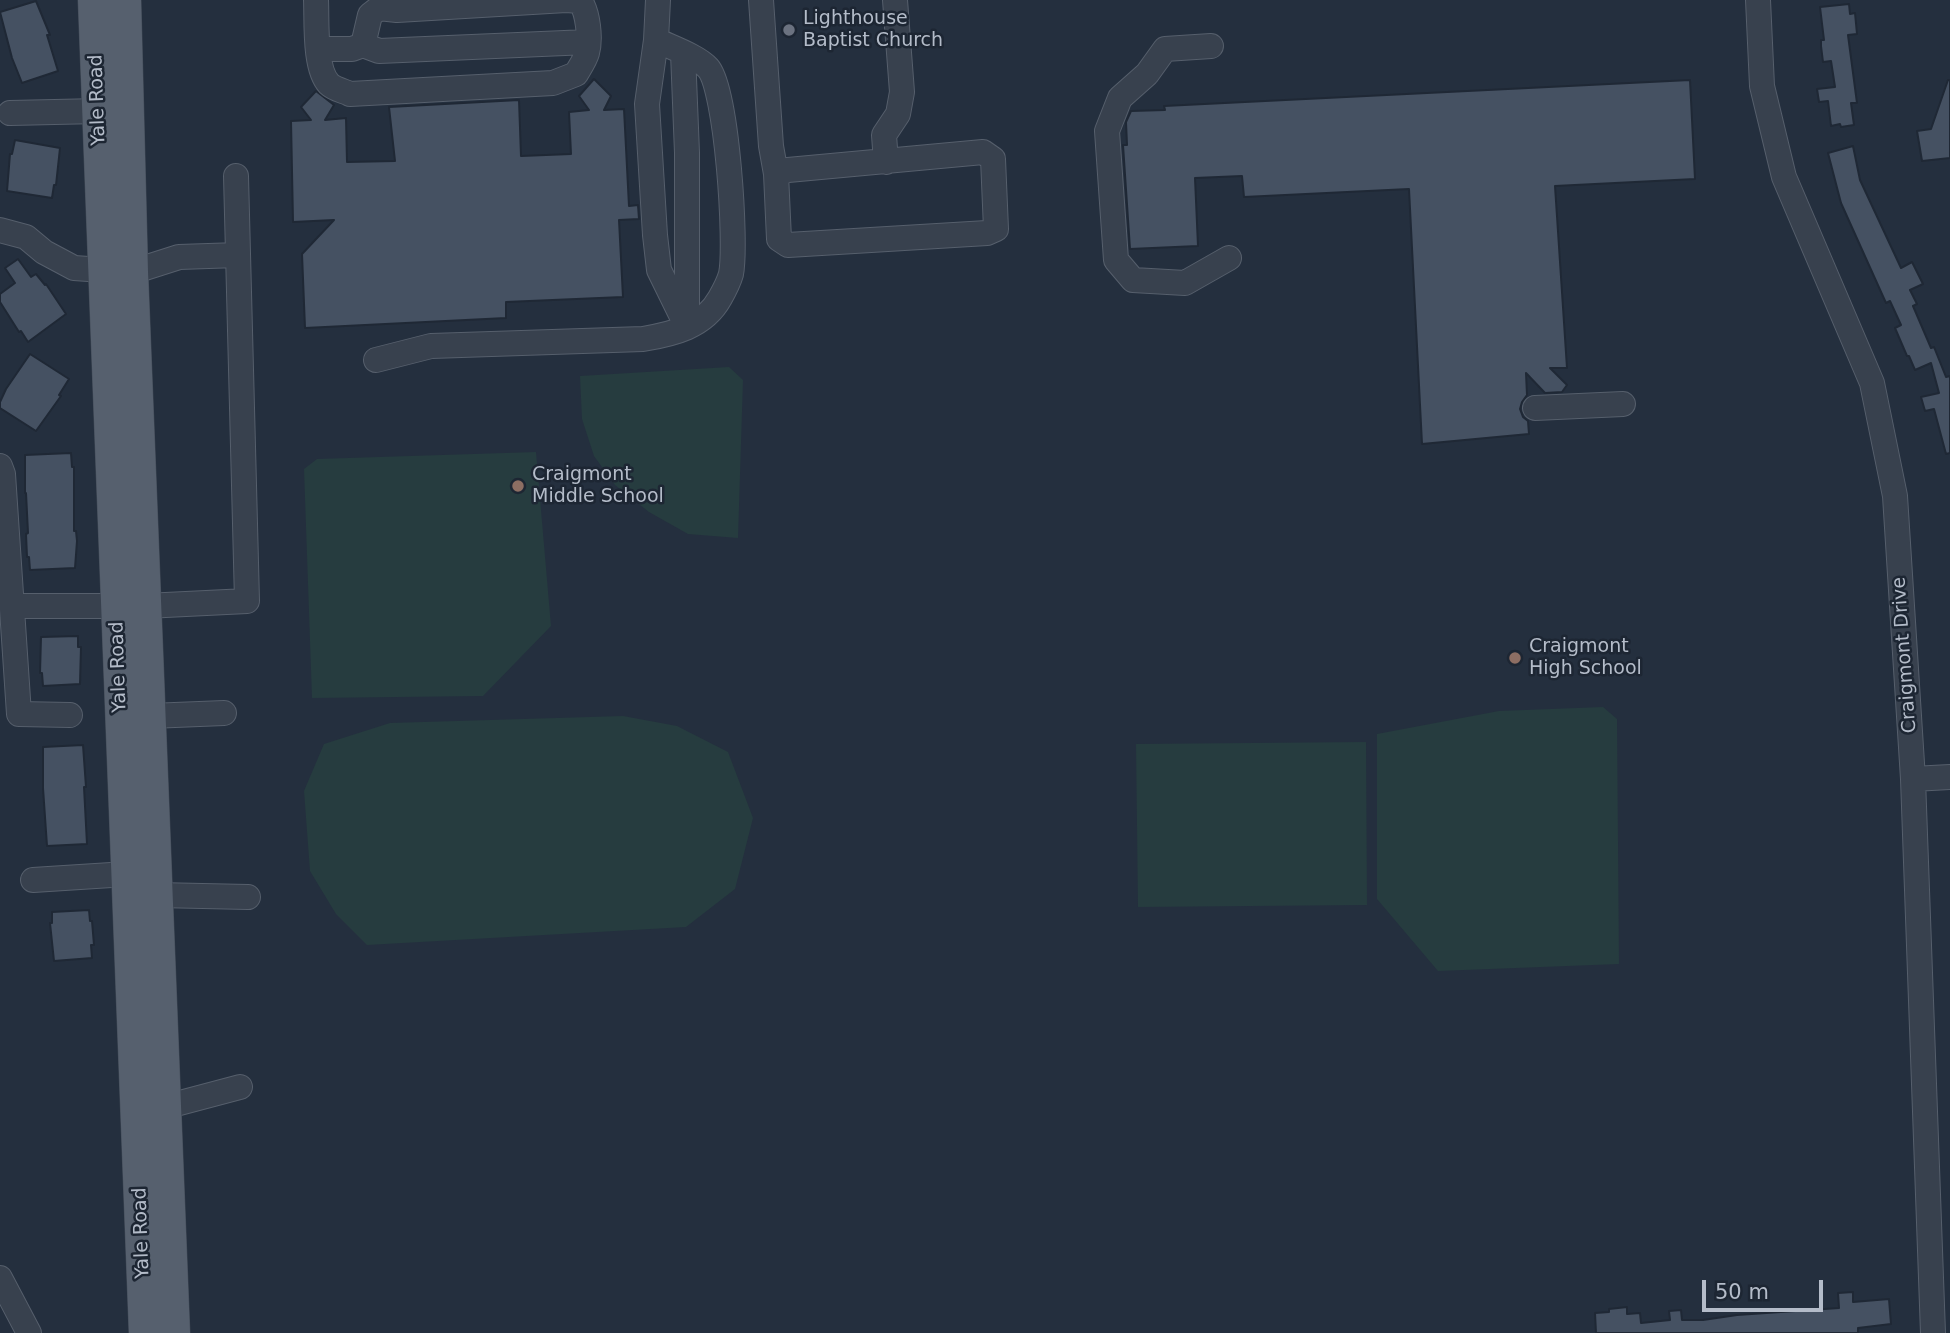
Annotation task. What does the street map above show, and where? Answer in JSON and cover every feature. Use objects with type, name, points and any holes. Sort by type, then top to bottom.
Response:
[{"type":"main road","name":"Yale Road","points":[[94,0],[99,111],[118,271]]},
{"type":"main road","name":"Yale Road","points":[[125,0],[118,271],[131,606],[127,874],[174,1333]]},
{"type":"main road","name":"Yale Road","points":[[131,606],[150,716],[157,895],[145,1333]]},
{"type":"street","points":[[316,0],[323,73],[330,86],[350,94],[554,83],[576,74],[587,54],[585,8],[580,1],[566,0],[397,10],[379,8],[370,15],[363,45]]},
{"type":"street","points":[[658,0],[656,40],[647,104],[655,235],[659,270],[687,327]]},
{"type":"street","points":[[761,0],[779,239],[788,245],[987,233],[996,229],[993,159],[983,152],[788,170],[776,174]]},
{"type":"street","points":[[886,162],[884,135],[898,114],[902,92],[895,0]]},
{"type":"street","name":"Craigmont Drive","points":[[1758,0],[1762,86],[1784,177],[1872,383],[1892,483],[1913,779],[1933,1333]]},
{"type":"street","points":[[376,360],[431,346],[632,340],[676,333],[704,317],[719,300],[731,274],[732,216],[730,173],[716,86],[708,68],[656,40]]},
{"type":"street","points":[[319,49],[352,49],[363,45],[379,51],[588,42]]},
{"type":"street","points":[[1211,46],[1166,49],[1147,74],[1120,99],[1107,131],[1116,260],[1133,280],[1185,283],[1229,258]]},
{"type":"street","points":[[684,53],[687,327]]},
{"type":"street","points":[[10,113],[99,111]]},
{"type":"street","points":[[12,607],[247,601],[236,176]]},
{"type":"street","points":[[0,230],[26,237],[44,252],[74,268],[118,271],[179,257],[238,255]]},
{"type":"street","points":[[1535,408],[1623,404]]},
{"type":"street","points":[[0,466],[3,474],[19,713],[69,715]]},
{"type":"street","points":[[150,716],[224,713]]},
{"type":"street","points":[[1913,779],[1950,777]]},
{"type":"street","points":[[33,880],[127,874]]},
{"type":"street","points":[[157,895],[248,897]]},
{"type":"street","points":[[151,1106],[240,1087]]},
{"type":"street","points":[[0,1278],[29,1333]]},
{"type":"green space","points":[[729,367],[743,380],[738,538],[688,534],[649,512],[615,485],[594,456],[582,419],[580,376]]},
{"type":"green space","points":[[536,452],[551,626],[483,696],[312,698],[304,469],[317,459]]},
{"type":"green space","points":[[1603,707],[1617,719],[1619,964],[1438,971],[1377,899],[1377,734],[1499,711]]},
{"type":"green space","points":[[623,716],[677,726],[728,752],[753,818],[735,889],[686,927],[367,945],[336,914],[310,871],[304,791],[324,744],[390,723]]},
{"type":"green space","points":[[1366,742],[1367,905],[1138,907],[1136,744]]},
{"type":"building","points":[[36,1],[50,35],[47,35],[58,71],[22,83],[12,58],[0,12]]},
{"type":"building","points":[[1849,4],[1850,14],[1855,13],[1857,34],[1848,35],[1857,103],[1851,103],[1854,125],[1831,126],[1828,101],[1819,102],[1817,89],[1835,87],[1831,61],[1823,62],[1821,40],[1824,40],[1820,7]]},
{"type":"building","points":[[594,79],[611,96],[604,110],[624,109],[629,206],[638,205],[639,219],[619,220],[623,297],[506,302],[506,318],[305,328],[302,254],[334,220],[293,222],[291,121],[311,120],[301,107],[316,91],[334,105],[325,120],[346,118],[347,162],[395,161],[389,107],[519,100],[521,156],[571,154],[569,112],[589,110],[579,96]]},
{"type":"building","points":[[1690,80],[1695,179],[1555,186],[1567,368],[1550,368],[1567,385],[1562,392],[1545,393],[1526,373],[1527,395],[1520,409],[1528,421],[1529,434],[1422,444],[1409,189],[1244,197],[1242,176],[1195,178],[1198,246],[1130,249],[1123,145],[1127,145],[1126,122],[1131,111],[1165,110],[1164,106]]},
{"type":"building","points":[[1948,80],[1950,158],[1922,161],[1917,131],[1931,129]]},
{"type":"building","points":[[15,140],[60,148],[52,198],[7,191],[10,154]]},
{"type":"building","points":[[1853,146],[1860,180],[1901,268],[1912,262],[1923,284],[1910,290],[1917,304],[1913,306],[1931,348],[1934,347],[1946,377],[1950,376],[1950,453],[1946,454],[1934,409],[1925,411],[1921,397],[1939,393],[1931,363],[1915,370],[1907,356],[1895,328],[1901,325],[1890,301],[1886,303],[1841,203],[1828,153]]},
{"type":"building","points":[[18,259],[31,277],[36,274],[46,284],[66,314],[28,342],[0,302],[0,294],[15,283],[5,268]]},
{"type":"building","points":[[30,354],[69,379],[59,395],[61,396],[36,431],[0,408],[6,389]]},
{"type":"building","points":[[71,453],[74,467],[74,531],[77,541],[75,568],[30,570],[26,534],[25,455]]},
{"type":"building","points":[[78,636],[78,647],[81,647],[80,684],[43,686],[40,673],[41,637]]},
{"type":"building","points":[[83,745],[87,844],[47,846],[43,747]]},
{"type":"building","points":[[89,910],[94,945],[91,945],[92,958],[54,961],[50,923],[52,912]]},
{"type":"building","points":[[1853,1292],[1853,1302],[1889,1299],[1891,1324],[1858,1328],[1858,1333],[1596,1333],[1595,1313],[1609,1312],[1609,1309],[1627,1307],[1627,1314],[1640,1313],[1641,1323],[1670,1320],[1669,1311],[1681,1310],[1682,1320],[1703,1320],[1839,1308],[1838,1293]]},
{"type":"place","name":"Lighthouse Baptist Church","points":[[789,30]]},
{"type":"place","name":"Craigmont Middle School","points":[[518,486]]},
{"type":"place","name":"Craigmont High School","points":[[1515,658]]}]
